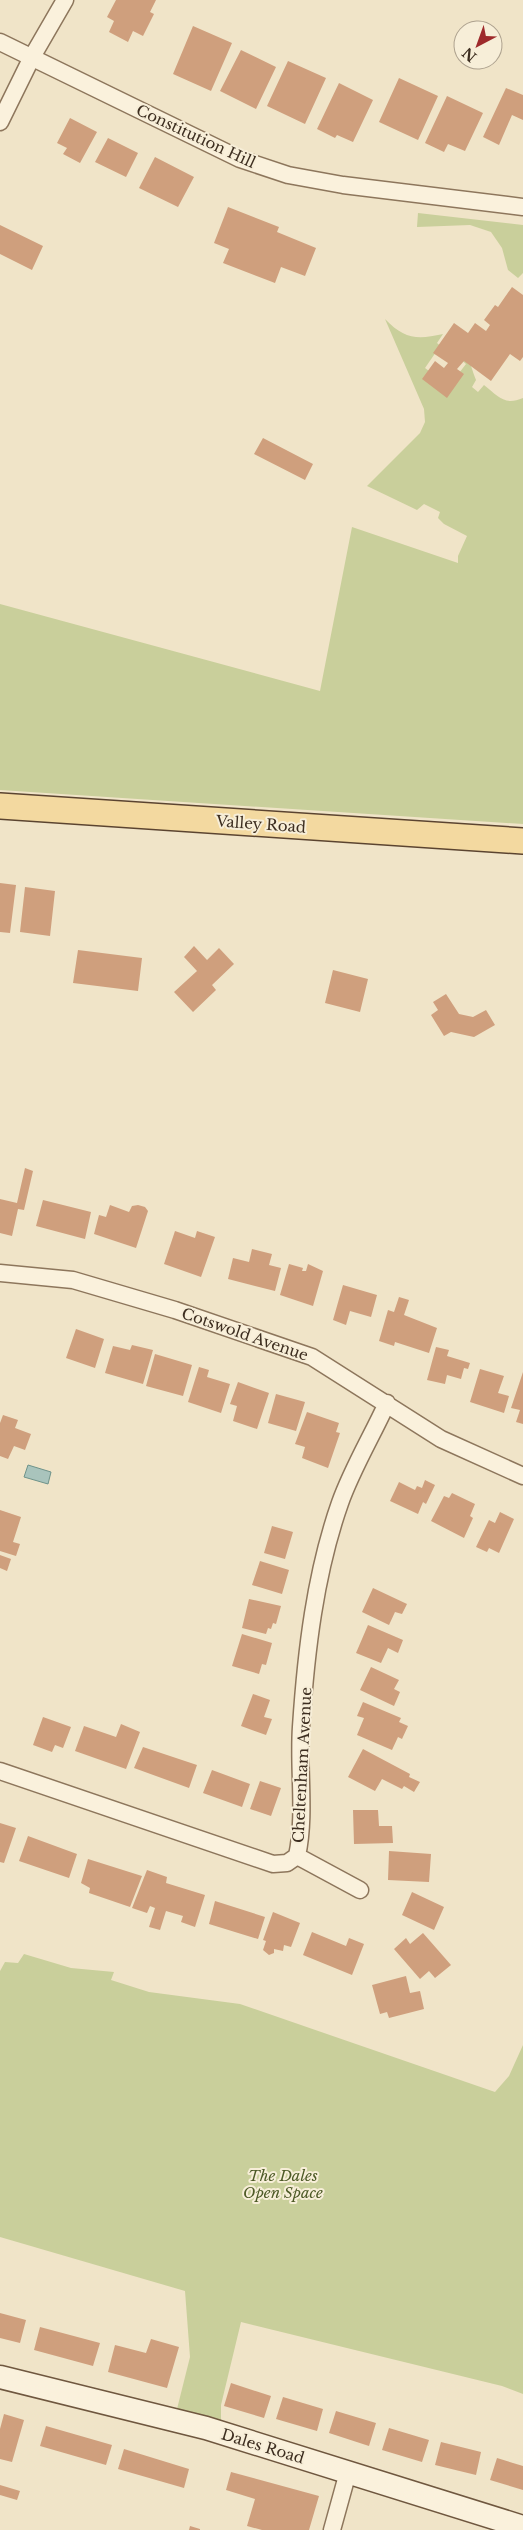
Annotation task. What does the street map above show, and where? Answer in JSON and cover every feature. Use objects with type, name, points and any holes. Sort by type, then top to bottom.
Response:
[{"type":"main road","name":"Valley Road","points":[[0,806],[523,842]]},
{"type":"street","points":[[0,122],[32,57],[66,0]]},
{"type":"street","name":"Constitution Hill","points":[[0,42],[240,160],[288,175],[343,185],[523,207]]},
{"type":"street","name":"Cotswold Avenue","points":[[0,1273],[73,1280],[175,1310],[312,1357],[442,1439],[523,1476]]},
{"type":"street","name":"Cheltenham Avenue","points":[[0,1771],[273,1864],[288,1863],[297,1856],[302,1834],[301,1729],[313,1613],[324,1559],[340,1502],[387,1403]]},
{"type":"street","points":[[297,1856],[360,1890]]},
{"type":"street","name":"Dales Road","points":[[0,2377],[198,2426],[523,2527]]},
{"type":"street","points":[[332,2530],[348,2472]]},
{"type":"green space","points":[[418,213],[523,225],[523,273],[518,278],[508,270],[502,248],[491,232],[470,225],[417,227]]},
{"type":"green space","points":[[385,319],[398,331],[411,336],[426,337],[443,334],[437,343],[443,348],[436,352],[425,368],[449,386],[466,364],[459,358],[465,350],[476,380],[472,387],[478,392],[484,385],[502,399],[511,401],[523,398],[523,824],[0,790],[0,604],[320,691],[352,527],[458,563],[458,556],[467,536],[444,524],[438,518],[440,512],[424,504],[417,510],[367,486],[420,433],[425,422],[424,409]]},
{"type":"green space","name":"The Dales Open Space","points":[[24,1954],[71,1968],[114,1972],[111,1980],[149,1992],[240,2004],[495,2092],[509,2076],[523,2045],[523,2394],[502,2386],[241,2322],[221,2405],[221,2427],[177,2409],[190,2357],[185,2291],[0,2237],[0,1971],[5,1962],[18,1963]]},
{"type":"water","points":[[28,1465],[51,1472],[48,1484],[24,1477]]},
{"type":"building","points":[[116,0],[156,0],[150,12],[154,14],[143,36],[133,31],[128,42],[109,32],[114,21],[107,17]]},
{"type":"building","points":[[193,26],[232,43],[211,91],[173,74]]},
{"type":"building","points":[[241,50],[276,67],[256,109],[220,91]]},
{"type":"building","points":[[288,61],[326,78],[305,124],[267,106]]},
{"type":"building","points":[[399,78],[438,96],[418,140],[379,122]]},
{"type":"building","points":[[339,83],[373,100],[353,142],[337,135],[335,138],[317,129]]},
{"type":"building","points":[[506,88],[523,95],[523,120],[512,115],[499,145],[483,137]]},
{"type":"building","points":[[447,96],[483,113],[465,151],[448,144],[444,152],[425,143]]},
{"type":"building","points":[[70,118],[97,132],[80,163],[63,154],[67,148],[57,143]]},
{"type":"building","points":[[108,138],[138,153],[126,177],[95,162]]},
{"type":"building","points":[[155,157],[194,177],[178,207],[139,188]]},
{"type":"building","points":[[228,207],[279,227],[277,232],[316,248],[305,276],[281,267],[275,283],[223,263],[229,249],[214,243]]},
{"type":"building","points":[[0,225],[43,246],[32,270],[0,254]]},
{"type":"building","points":[[512,287],[523,295],[523,357],[520,361],[510,354],[491,381],[464,361],[457,369],[464,374],[447,398],[422,379],[435,361],[444,368],[448,363],[433,353],[454,323],[468,333],[475,323],[486,331],[490,325],[484,320],[495,305],[498,307]]},
{"type":"building","points":[[263,438],[313,464],[305,480],[254,454]]},
{"type":"building","points":[[0,883],[16,885],[10,933],[0,932]]},
{"type":"building","points":[[25,887],[55,891],[50,936],[20,932]]},
{"type":"building","points":[[194,946],[207,960],[219,948],[234,964],[212,985],[216,990],[193,1012],[174,992],[197,971],[184,957]]},
{"type":"building","points":[[78,950],[142,958],[138,991],[73,983]]},
{"type":"building","points":[[333,970],[368,979],[360,1012],[325,1003]]},
{"type":"building","points":[[446,994],[459,1014],[473,1017],[486,1010],[495,1025],[474,1037],[451,1032],[444,1036],[431,1015],[438,1010],[433,1002]]},
{"type":"building","points":[[25,1168],[33,1171],[24,1210],[18,1209],[12,1236],[0,1233],[0,1199],[17,1203]]},
{"type":"building","points":[[43,1200],[91,1212],[85,1239],[36,1226]]},
{"type":"building","points":[[110,1205],[129,1212],[132,1206],[138,1205],[145,1207],[148,1211],[136,1248],[94,1234],[99,1215],[106,1217]]},
{"type":"building","points":[[175,1231],[195,1238],[197,1231],[215,1237],[201,1277],[164,1264]]},
{"type":"building","points":[[252,1249],[272,1254],[269,1265],[281,1268],[275,1291],[228,1279],[233,1258],[249,1262]]},
{"type":"building","points":[[289,1264],[303,1268],[302,1271],[306,1271],[308,1264],[323,1271],[313,1306],[280,1295]]},
{"type":"building","points":[[343,1285],[377,1295],[371,1317],[350,1311],[346,1325],[333,1320]]},
{"type":"building","points":[[399,1297],[409,1300],[404,1315],[437,1328],[429,1353],[395,1342],[394,1346],[379,1341],[388,1310],[394,1312]]},
{"type":"building","points":[[76,1329],[104,1339],[95,1368],[66,1358]]},
{"type":"building","points":[[132,1345],[153,1350],[143,1384],[105,1373],[113,1346],[130,1350]]},
{"type":"building","points":[[436,1347],[449,1350],[447,1356],[470,1363],[468,1369],[464,1368],[461,1379],[447,1375],[445,1384],[427,1380]]},
{"type":"building","points":[[155,1354],[192,1365],[183,1396],[146,1386]]},
{"type":"building","points":[[199,1367],[209,1370],[207,1377],[230,1384],[221,1413],[188,1402]]},
{"type":"building","points":[[480,1369],[504,1376],[498,1393],[509,1396],[504,1413],[470,1402]]},
{"type":"building","points":[[523,1372],[523,1424],[516,1422],[520,1410],[511,1408]]},
{"type":"building","points":[[238,1382],[269,1393],[257,1429],[233,1421],[237,1406],[230,1404]]},
{"type":"building","points":[[276,1394],[305,1402],[296,1431],[268,1423]]},
{"type":"building","points":[[307,1412],[339,1423],[336,1432],[340,1433],[328,1468],[302,1458],[305,1447],[295,1444]]},
{"type":"building","points":[[3,1415],[18,1420],[15,1428],[31,1434],[25,1450],[14,1446],[8,1459],[0,1456],[0,1423]]},
{"type":"building","points":[[425,1480],[435,1485],[426,1504],[423,1502],[418,1514],[390,1501],[399,1482],[415,1490],[417,1486],[422,1488]]},
{"type":"building","points":[[452,1493],[475,1504],[470,1516],[473,1518],[464,1538],[431,1521],[444,1496],[449,1498]]},
{"type":"building","points":[[0,1510],[21,1517],[13,1542],[20,1544],[16,1556],[0,1551]]},
{"type":"building","points":[[500,1512],[514,1519],[499,1553],[489,1548],[487,1552],[476,1547],[489,1520],[495,1523]]},
{"type":"building","points":[[272,1526],[293,1532],[285,1559],[264,1553]]},
{"type":"building","points":[[0,1555],[11,1559],[7,1571],[0,1568]]},
{"type":"building","points":[[260,1561],[289,1570],[282,1594],[252,1585]]},
{"type":"building","points":[[373,1588],[407,1604],[402,1614],[395,1612],[389,1625],[362,1612]]},
{"type":"building","points":[[249,1599],[281,1606],[276,1624],[273,1623],[271,1629],[268,1628],[266,1634],[242,1628]]},
{"type":"building","points":[[368,1625],[403,1640],[398,1653],[388,1648],[381,1663],[356,1653]]},
{"type":"building","points":[[242,1634],[272,1643],[266,1665],[262,1664],[259,1674],[232,1666]]},
{"type":"building","points":[[371,1667],[399,1680],[394,1689],[400,1692],[394,1706],[360,1690]]},
{"type":"building","points":[[253,1694],[270,1700],[264,1717],[272,1719],[266,1735],[241,1726]]},
{"type":"building","points":[[363,1702],[401,1718],[399,1722],[408,1726],[402,1739],[398,1737],[392,1750],[357,1735],[364,1718],[357,1716]]},
{"type":"building","points":[[43,1717],[71,1727],[63,1748],[55,1745],[52,1752],[33,1745]]},
{"type":"building","points":[[121,1724],[140,1732],[126,1769],[75,1751],[84,1726],[116,1737]]},
{"type":"building","points":[[143,1747],[197,1765],[189,1788],[134,1768]]},
{"type":"building","points":[[363,1749],[410,1774],[409,1777],[420,1782],[414,1792],[404,1786],[402,1789],[382,1779],[375,1791],[348,1777]]},
{"type":"building","points":[[212,1770],[250,1784],[242,1807],[203,1793]]},
{"type":"building","points":[[260,1781],[281,1788],[271,1816],[250,1809]]},
{"type":"building","points":[[353,1810],[378,1810],[379,1826],[392,1826],[393,1843],[354,1844]]},
{"type":"building","points":[[0,1823],[16,1828],[4,1863],[0,1862]]},
{"type":"building","points":[[28,1836],[77,1854],[69,1878],[19,1861]]},
{"type":"building","points":[[389,1851],[431,1854],[429,1882],[388,1880]]},
{"type":"building","points":[[88,1859],[142,1876],[130,1907],[89,1893],[90,1888],[81,1883]]},
{"type":"building","points":[[147,1870],[167,1877],[166,1883],[205,1895],[195,1927],[181,1922],[183,1916],[166,1911],[160,1930],[149,1927],[155,1908],[150,1906],[147,1913],[132,1908]]},
{"type":"building","points":[[412,1892],[444,1907],[434,1930],[402,1915]]},
{"type":"building","points":[[215,1901],[265,1917],[258,1939],[209,1924]]},
{"type":"building","points":[[273,1912],[300,1923],[291,1947],[284,1945],[283,1951],[274,1949],[274,1953],[269,1955],[263,1950],[266,1941],[263,1940]]},
{"type":"building","points":[[312,1932],[346,1946],[349,1938],[364,1944],[352,1975],[303,1955]]},
{"type":"building","points":[[423,1933],[451,1965],[435,1978],[429,1971],[420,1979],[394,1949],[406,1938],[410,1944]]},
{"type":"building","points":[[406,1976],[410,1993],[420,1991],[424,2009],[389,2018],[387,2012],[380,2014],[372,1985]]},
{"type":"building","points":[[0,2313],[26,2320],[20,2343],[0,2338]]},
{"type":"building","points":[[40,2327],[100,2343],[93,2366],[34,2350]]},
{"type":"building","points":[[151,2339],[179,2347],[167,2388],[108,2372],[115,2345],[146,2353]]},
{"type":"building","points":[[231,2383],[271,2396],[264,2418],[224,2406]]},
{"type":"building","points":[[283,2397],[323,2409],[317,2431],[276,2419]]},
{"type":"building","points":[[336,2411],[376,2423],[369,2446],[329,2433]]},
{"type":"building","points":[[4,2414],[24,2420],[12,2462],[0,2459],[0,2429]]},
{"type":"building","points":[[46,2426],[112,2445],[106,2465],[40,2446]]},
{"type":"building","points":[[389,2428],[429,2440],[422,2462],[382,2450]]},
{"type":"building","points":[[441,2442],[481,2452],[476,2475],[435,2465]]},
{"type":"building","points":[[124,2449],[189,2469],[184,2488],[118,2469]]},
{"type":"building","points":[[497,2458],[523,2466],[523,2490],[490,2480]]},
{"type":"building","points":[[231,2472],[319,2496],[309,2530],[262,2530],[247,2526],[255,2499],[226,2490]]},
{"type":"building","points":[[0,2485],[20,2491],[17,2500],[0,2495]]},
{"type":"building","points":[[190,2526],[200,2529],[200,2530],[189,2530]]}]
